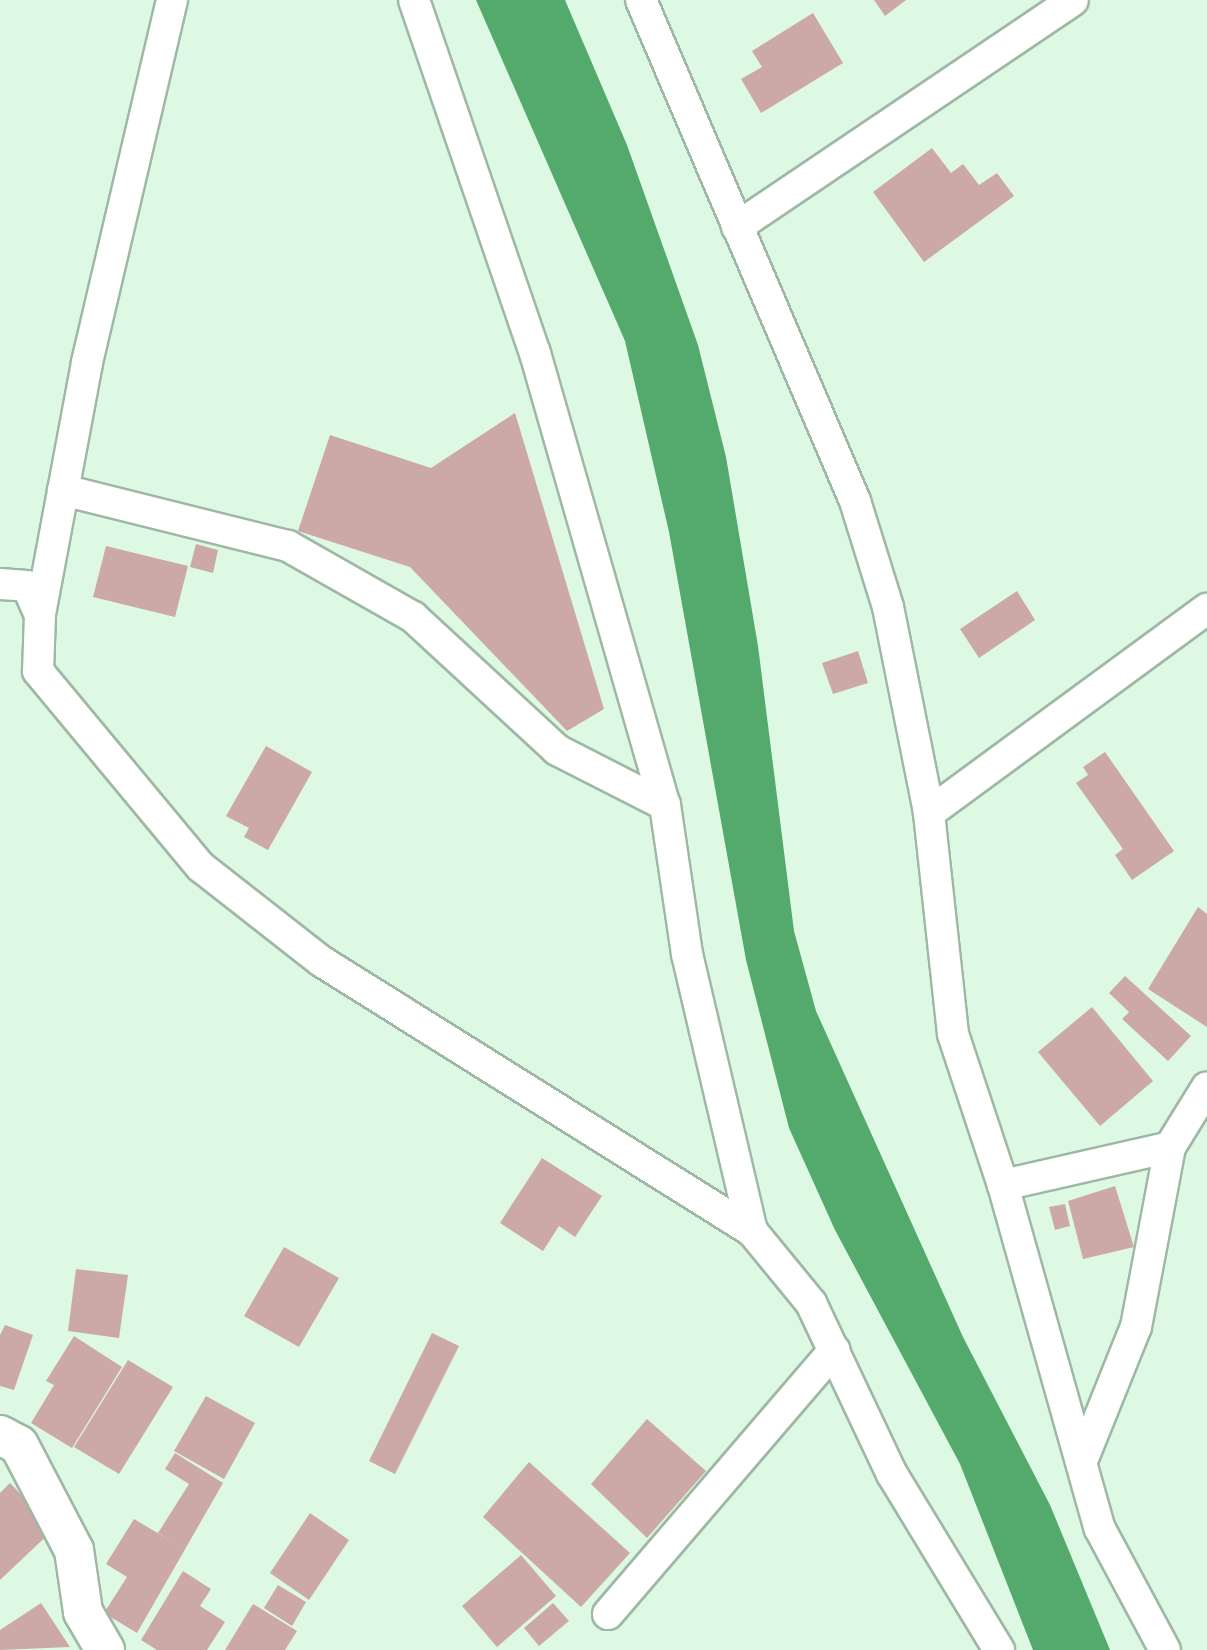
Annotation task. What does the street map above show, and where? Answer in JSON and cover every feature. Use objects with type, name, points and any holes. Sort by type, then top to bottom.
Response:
[{"type":"street","points":[[172,0],[63,490],[40,615],[38,671],[201,867],[321,961],[752,1231],[811,1303],[892,1474],[999,1650]]},
{"type":"street","points":[[414,0],[535,353],[665,805],[687,954],[752,1231]]},
{"type":"street","points":[[641,0],[855,501],[888,607],[929,813],[953,1034],[1003,1185],[1100,1529],[1164,1650]]},
{"type":"street","points":[[737,228],[1073,0]]},
{"type":"street","points":[[63,490],[288,546],[413,617],[557,750],[665,805]]},
{"type":"street","points":[[0,584],[27,586],[40,615]]},
{"type":"street","points":[[929,813],[1207,609]]},
{"type":"street","points":[[1082,1461],[1136,1327],[1170,1147],[1207,1087]]},
{"type":"street","points":[[1003,1185],[1170,1147]]},
{"type":"street","points":[[608,1614],[834,1350]]},
{"type":"street","points":[[0,1435],[19,1445],[74,1550],[83,1612],[104,1650]]},
{"type":"shaded area","points":[[476,0],[565,0],[627,145],[698,345],[726,457],[758,646],[794,931],[816,1011],[963,1337],[1050,1505],[1110,1650],[1033,1650],[960,1464],[835,1230],[789,1128],[746,960],[669,532],[625,341]]},
{"type":"building","points":[[874,0],[906,0],[885,16]]},
{"type":"building","points":[[813,13],[843,63],[761,113],[741,79],[762,67],[752,51]]},
{"type":"building","points":[[932,148],[951,173],[963,164],[979,185],[997,173],[1014,196],[924,262],[873,192]]},
{"type":"building","points":[[515,413],[604,709],[567,731],[410,567],[298,531],[330,435],[431,468]]},
{"type":"building","points":[[196,544],[218,550],[213,573],[190,567]]},
{"type":"building","points":[[106,546],[188,566],[175,617],[93,597]]},
{"type":"building","points":[[1017,591],[1035,620],[979,658],[960,629]]},
{"type":"building","points":[[858,651],[868,683],[833,694],[822,663]]},
{"type":"building","points":[[266,746],[312,772],[268,850],[244,837],[249,828],[226,816]]},
{"type":"building","points":[[1105,752],[1174,851],[1132,880],[1115,855],[1123,849],[1076,783],[1088,775],[1083,767]]},
{"type":"building","points":[[1198,907],[1207,914],[1207,1027],[1148,989]]},
{"type":"building","points":[[1125,976],[1191,1036],[1168,1061],[1122,1019],[1129,1012],[1109,993]]},
{"type":"building","points":[[1092,1007],[1153,1081],[1100,1126],[1038,1052]]},
{"type":"building","points":[[542,1158],[602,1196],[575,1237],[559,1226],[543,1251],[500,1223]]},
{"type":"building","points":[[1115,1186],[1134,1247],[1083,1259],[1068,1201]]},
{"type":"building","points":[[1065,1204],[1070,1226],[1055,1230],[1049,1207]]},
{"type":"building","points":[[284,1247],[339,1278],[299,1347],[244,1316]]},
{"type":"building","points":[[76,1269],[128,1275],[119,1338],[68,1331]]},
{"type":"building","points":[[5,1325],[33,1335],[14,1390],[0,1386],[0,1335]]},
{"type":"building","points":[[432,1333],[459,1346],[395,1474],[369,1461]]},
{"type":"building","points":[[74,1336],[122,1367],[72,1448],[31,1423],[54,1385],[46,1381]]},
{"type":"building","points":[[128,1360],[173,1387],[119,1474],[74,1447]]},
{"type":"building","points":[[206,1396],[255,1423],[224,1479],[174,1451]]},
{"type":"building","points":[[647,1419],[706,1471],[647,1538],[591,1484]]},
{"type":"building","points":[[175,1453],[223,1483],[137,1633],[104,1613],[127,1577],[106,1564],[134,1519],[176,1544],[158,1533],[189,1484],[165,1469]]},
{"type":"building","points":[[529,1462],[630,1553],[581,1607],[483,1517]]},
{"type":"building","points":[[10,1483],[54,1529],[0,1580],[0,1493]]},
{"type":"building","points":[[310,1513],[349,1540],[309,1600],[270,1573]]},
{"type":"building","points":[[521,1555],[556,1596],[497,1647],[462,1606]]},
{"type":"building","points":[[183,1571],[211,1589],[200,1606],[225,1622],[207,1650],[157,1650],[141,1640]]},
{"type":"building","points":[[278,1585],[306,1602],[292,1626],[264,1608]]},
{"type":"building","points":[[41,1603],[70,1647],[0,1650],[0,1630]]},
{"type":"building","points":[[553,1603],[569,1621],[539,1646],[524,1628]]},
{"type":"building","points":[[253,1604],[297,1631],[285,1650],[225,1650]]}]
